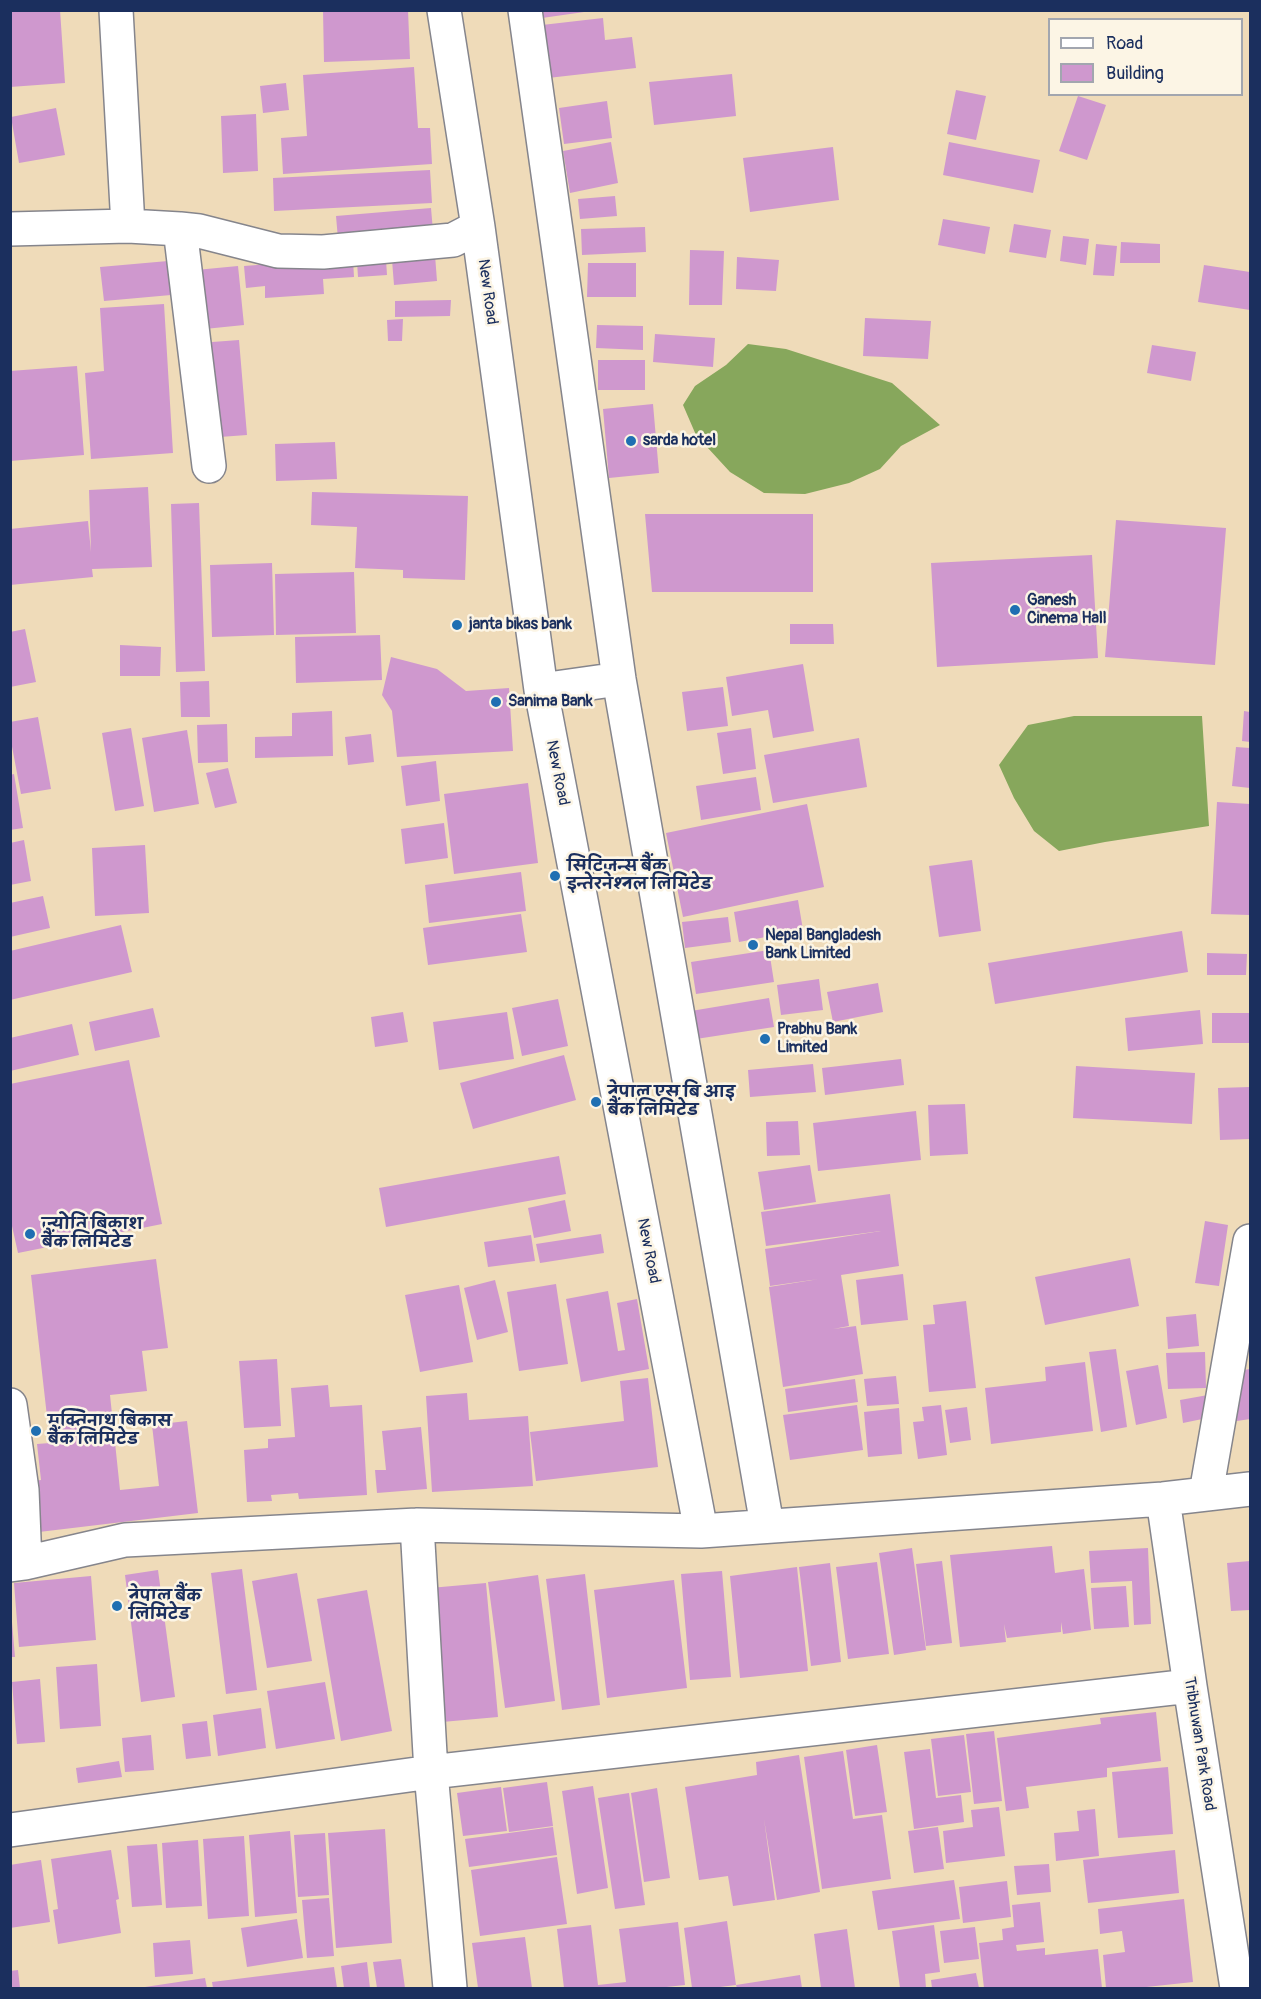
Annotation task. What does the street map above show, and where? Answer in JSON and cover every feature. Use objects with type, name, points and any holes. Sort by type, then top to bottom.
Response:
[{"type":"street","points":[[116,10],[128,226]]},
{"type":"street","name":"New Road","points":[[444,10],[478,227],[541,690],[701,1531]]},
{"type":"street","points":[[525,10],[619,680],[767,1525]]},
{"type":"street","points":[[10,230],[128,226],[180,229],[199,231],[278,251],[323,252],[453,240],[478,227]]},
{"type":"street","points":[[180,229],[209,466]]},
{"type":"street","points":[[541,690],[619,680]]},
{"type":"street","points":[[1206,1493],[1251,1241]]},
{"type":"street","points":[[10,1405],[22,1490],[18,1564],[125,1540],[417,1525],[701,1531],[1163,1498],[1251,1489]]},
{"type":"street","name":"Tribhuwan Park Road","points":[[1163,1498],[1237,1989]]},
{"type":"street","points":[[417,1525],[431,1772],[450,1989]]},
{"type":"street","points":[[10,1830],[431,1772],[1190,1686]]},
{"type":"green space","points":[[748,344],[786,349],[892,383],[940,425],[901,446],[880,469],[849,483],[805,494],[764,493],[730,472],[696,435],[683,405],[695,386],[726,365]]},
{"type":"green space","points":[[1074,716],[1202,716],[1209,826],[1059,851],[1034,831],[1014,798],[999,765],[1028,725]]},
{"type":"building","points":[[10,10],[60,10],[65,83],[10,87]]},
{"type":"building","points":[[323,10],[408,10],[410,59],[324,62]]},
{"type":"building","points":[[540,10],[584,10],[584,12],[542,18]]},
{"type":"building","points":[[603,18],[605,40],[632,37],[636,68],[548,78],[542,25]]},
{"type":"building","points":[[414,67],[418,128],[430,128],[432,164],[283,174],[281,138],[307,136],[303,75]]},
{"type":"building","points":[[732,74],[736,116],[654,125],[649,82]]},
{"type":"building","points":[[286,83],[289,110],[263,113],[260,86]]},
{"type":"building","points":[[956,90],[986,96],[976,140],[947,134]]},
{"type":"building","points":[[1078,96],[1106,105],[1087,160],[1059,151]]},
{"type":"building","points":[[607,101],[612,138],[564,144],[559,108]]},
{"type":"building","points":[[56,108],[65,155],[19,163],[11,117]]},
{"type":"building","points":[[256,114],[258,171],[223,173],[221,116]]},
{"type":"building","points":[[611,142],[618,183],[570,193],[563,151]]},
{"type":"building","points":[[949,142],[1040,160],[1033,193],[943,175]]},
{"type":"building","points":[[833,147],[839,200],[750,212],[743,158]]},
{"type":"building","points":[[430,170],[432,203],[274,211],[273,178]]},
{"type":"building","points":[[615,196],[617,216],[580,219],[578,199]]},
{"type":"building","points":[[431,208],[433,231],[338,239],[336,216]]},
{"type":"building","points":[[943,219],[990,227],[985,254],[938,245]]},
{"type":"building","points":[[1014,224],[1051,230],[1046,258],[1009,252]]},
{"type":"building","points":[[645,227],[646,252],[582,255],[581,229]]},
{"type":"building","points":[[1063,236],[1089,239],[1086,265],[1060,261]]},
{"type":"building","points":[[1121,242],[1160,244],[1160,263],[1120,263]]},
{"type":"building","points":[[1096,244],[1117,246],[1114,276],[1093,275]]},
{"type":"building","points":[[690,250],[724,251],[722,305],[689,305]]},
{"type":"building","points":[[435,255],[437,281],[394,285],[392,260]]},
{"type":"building","points":[[737,257],[779,260],[776,291],[736,289]]},
{"type":"building","points":[[353,260],[354,277],[323,279],[324,294],[265,298],[265,286],[246,288],[244,266]]},
{"type":"building","points":[[386,260],[387,275],[358,277],[357,262]]},
{"type":"building","points":[[168,261],[171,295],[104,301],[100,267]]},
{"type":"building","points":[[588,263],[636,263],[636,297],[587,297]]},
{"type":"building","points":[[1204,265],[1250,272],[1250,310],[1198,302]]},
{"type":"building","points":[[238,266],[244,325],[185,331],[196,270]]},
{"type":"building","points":[[451,300],[450,316],[395,317],[395,301]]},
{"type":"building","points":[[164,304],[173,453],[91,459],[85,373],[104,371],[100,308]]},
{"type":"building","points":[[865,318],[931,321],[928,359],[863,356]]},
{"type":"building","points":[[403,319],[402,341],[388,341],[387,320]]},
{"type":"building","points":[[597,325],[643,326],[643,350],[596,348]]},
{"type":"building","points":[[655,334],[715,338],[713,367],[653,362]]},
{"type":"building","points":[[239,340],[247,435],[206,438],[199,343]]},
{"type":"building","points":[[1152,345],[1196,352],[1191,381],[1147,373]]},
{"type":"building","points":[[598,360],[645,360],[645,390],[598,390]]},
{"type":"building","points":[[77,366],[84,455],[10,461],[10,371]]},
{"type":"building","points":[[653,404],[659,473],[609,478],[603,409]]},
{"type":"building","points":[[335,442],[337,479],[276,481],[275,444]]},
{"type":"building","points":[[148,487],[152,567],[92,569],[93,577],[10,585],[10,529],[88,521],[91,552],[89,490]]},
{"type":"building","points":[[312,492],[468,496],[465,580],[403,578],[403,570],[355,568],[357,527],[311,525]]},
{"type":"building","points":[[199,503],[205,671],[176,672],[171,504]]},
{"type":"building","points":[[645,514],[813,514],[813,592],[652,592]]},
{"type":"building","points":[[1116,520],[1226,528],[1215,665],[1105,657]]},
{"type":"building","name":"Ganesh Cinema Hall","points":[[1092,555],[1098,658],[937,667],[931,563]]},
{"type":"building","points":[[272,563],[274,635],[212,637],[210,565]]},
{"type":"building","points":[[354,572],[356,633],[276,635],[275,574]]},
{"type":"building","points":[[790,624],[833,624],[834,644],[790,644]]},
{"type":"building","points":[[25,629],[36,682],[10,687],[10,632]]},
{"type":"building","points":[[380,635],[382,680],[296,683],[295,637]]},
{"type":"building","points":[[120,645],[161,647],[160,676],[120,676]]},
{"type":"building","points":[[391,657],[437,669],[466,691],[509,688],[513,751],[397,757],[392,711],[382,695]]},
{"type":"building","points":[[803,664],[814,731],[773,738],[768,710],[732,716],[726,677]]},
{"type":"building","points":[[209,681],[210,717],[181,717],[180,682]]},
{"type":"building","points":[[723,687],[728,726],[687,731],[682,692]]},
{"type":"building","points":[[332,711],[333,756],[255,758],[255,737],[292,736],[292,713]]},
{"type":"building","points":[[1244,711],[1250,712],[1250,742],[1242,741]]},
{"type":"building","points":[[38,717],[51,789],[21,794],[10,736],[10,722]]},
{"type":"building","points":[[227,724],[228,762],[198,763],[197,725]]},
{"type":"building","points":[[131,728],[144,806],[115,811],[102,733]]},
{"type":"building","points":[[751,728],[756,769],[723,774],[717,733]]},
{"type":"building","points":[[187,730],[199,804],[154,812],[142,738]]},
{"type":"building","points":[[371,734],[374,762],[348,765],[345,737]]},
{"type":"building","points":[[859,738],[867,787],[773,803],[764,755]]},
{"type":"building","points":[[1236,747],[1250,748],[1250,788],[1232,786]]},
{"type":"building","points":[[436,761],[440,801],[406,806],[401,766]]},
{"type":"building","points":[[228,768],[237,803],[215,808],[206,773]]},
{"type":"building","points":[[14,774],[23,828],[10,830],[10,775]]},
{"type":"building","points":[[756,777],[761,810],[701,820],[696,786]]},
{"type":"building","points":[[528,783],[538,863],[454,874],[444,794]]},
{"type":"building","points":[[1217,802],[1250,804],[1250,915],[1211,914]]},
{"type":"building","points":[[807,804],[824,887],[683,917],[666,833]]},
{"type":"building","points":[[444,823],[448,858],[405,864],[401,829]]},
{"type":"building","points":[[24,840],[31,881],[10,885],[10,843]]},
{"type":"building","points":[[145,845],[149,913],[95,916],[92,848]]},
{"type":"building","points":[[972,860],[981,931],[939,937],[929,866]]},
{"type":"building","points":[[521,872],[526,911],[429,923],[425,885]]},
{"type":"building","points":[[43,896],[50,928],[10,937],[10,903]]},
{"type":"building","points":[[798,900],[803,930],[739,942],[734,912]]},
{"type":"building","points":[[521,914],[527,952],[428,965],[423,928]]},
{"type":"building","points":[[728,917],[731,942],[685,948],[682,922]]},
{"type":"building","points":[[121,925],[132,972],[10,1000],[10,951]]},
{"type":"building","points":[[1182,931],[1188,972],[995,1004],[988,963]]},
{"type":"building","points":[[769,950],[774,982],[696,994],[691,962]]},
{"type":"building","points":[[1207,953],[1247,954],[1246,975],[1207,975]]},
{"type":"building","points":[[819,979],[823,1010],[781,1015],[777,985]]},
{"type":"building","points":[[878,983],[883,1012],[833,1022],[827,992]]},
{"type":"building","points":[[769,998],[774,1027],[696,1039],[691,1011]]},
{"type":"building","points":[[558,999],[568,1046],[522,1056],[512,1008]]},
{"type":"building","points":[[153,1008],[160,1037],[95,1051],[89,1022]]},
{"type":"building","points":[[1200,1010],[1203,1044],[1128,1051],[1125,1018]]},
{"type":"building","points":[[403,1012],[408,1042],[375,1047],[371,1017]]},
{"type":"building","points":[[507,1012],[514,1059],[439,1070],[433,1022]]},
{"type":"building","points":[[1212,1013],[1250,1013],[1250,1043],[1212,1043]]},
{"type":"building","points":[[72,1024],[79,1055],[10,1071],[10,1038]]},
{"type":"building","points":[[564,1055],[576,1100],[473,1129],[460,1083]]},
{"type":"building","points":[[901,1059],[904,1085],[825,1095],[822,1068]]},
{"type":"building","points":[[129,1060],[162,1224],[18,1253],[10,1217],[10,1084]]},
{"type":"building","points":[[813,1064],[816,1092],[750,1097],[748,1070]]},
{"type":"building","points":[[1076,1066],[1195,1073],[1192,1124],[1073,1118]]},
{"type":"building","points":[[1250,1087],[1250,1139],[1220,1140],[1218,1088]]},
{"type":"building","points":[[965,1104],[968,1154],[930,1156],[928,1105]]},
{"type":"building","points":[[916,1111],[921,1160],[818,1171],[813,1123]]},
{"type":"building","points":[[798,1121],[800,1155],[767,1156],[766,1122]]},
{"type":"building","points":[[559,1156],[566,1194],[386,1227],[379,1188]]},
{"type":"building","points":[[810,1165],[816,1202],[764,1210],[758,1172]]},
{"type":"building","points":[[890,1194],[899,1266],[841,1275],[849,1326],[833,1329],[856,1326],[863,1374],[783,1387],[769,1287],[819,1279],[770,1286],[765,1249],[881,1231],[766,1246],[761,1212]]},
{"type":"building","points":[[565,1200],[571,1231],[534,1238],[528,1208]]},
{"type":"building","points":[[1205,1221],[1228,1225],[1219,1286],[1195,1283]]},
{"type":"building","points":[[601,1234],[604,1253],[540,1263],[536,1244]]},
{"type":"building","points":[[531,1235],[535,1261],[488,1267],[484,1242]]},
{"type":"building","points":[[1130,1258],[1139,1306],[1045,1325],[1035,1277]]},
{"type":"building","points":[[156,1259],[168,1348],[142,1351],[147,1391],[110,1395],[120,1490],[159,1486],[152,1425],[187,1421],[198,1513],[39,1532],[33,1481],[41,1480],[37,1444],[50,1443],[31,1275]]},
{"type":"building","points":[[903,1274],[908,1320],[861,1325],[856,1280]]},
{"type":"building","points":[[495,1280],[508,1332],[477,1340],[464,1288]]},
{"type":"building","points":[[556,1284],[568,1364],[519,1371],[507,1292]]},
{"type":"building","points":[[459,1285],[473,1362],[420,1372],[405,1295]]},
{"type":"building","points":[[608,1291],[618,1351],[625,1350],[617,1303],[637,1299],[649,1369],[581,1382],[566,1299]]},
{"type":"building","points":[[966,1301],[976,1388],[929,1392],[923,1325],[935,1324],[933,1305]]},
{"type":"building","points":[[1196,1314],[1199,1346],[1168,1349],[1166,1317]]},
{"type":"building","points":[[1116,1349],[1127,1427],[1101,1432],[1089,1352]]},
{"type":"building","points":[[1205,1352],[1206,1388],[1168,1389],[1166,1353]]},
{"type":"building","points":[[277,1359],[281,1426],[244,1428],[239,1361]]},
{"type":"building","points":[[1085,1362],[1093,1431],[991,1444],[985,1388],[1046,1381],[1045,1367]]},
{"type":"building","points":[[1158,1365],[1167,1418],[1136,1425],[1126,1371]]},
{"type":"building","points":[[1250,1369],[1250,1419],[1237,1421],[1231,1372]]},
{"type":"building","points":[[896,1376],[899,1404],[867,1406],[864,1379]]},
{"type":"building","points":[[648,1378],[658,1467],[536,1481],[530,1432],[624,1421],[620,1381]]},
{"type":"building","points":[[855,1379],[858,1402],[788,1412],[785,1389]]},
{"type":"building","points":[[328,1385],[330,1407],[362,1405],[367,1495],[299,1499],[298,1493],[271,1495],[272,1501],[247,1502],[244,1450],[268,1448],[268,1439],[295,1437],[291,1388]]},
{"type":"building","points":[[467,1393],[469,1420],[528,1416],[533,1486],[432,1492],[426,1396]]},
{"type":"building","points":[[1208,1395],[1212,1417],[1183,1423],[1180,1400]]},
{"type":"building","points":[[857,1405],[863,1450],[790,1460],[783,1415]]},
{"type":"building","points":[[941,1405],[947,1455],[918,1459],[913,1422],[924,1421],[922,1407]]},
{"type":"building","points":[[967,1407],[971,1440],[950,1443],[945,1410]]},
{"type":"building","points":[[899,1408],[902,1454],[868,1457],[864,1412]]},
{"type":"building","points":[[421,1427],[427,1489],[377,1493],[375,1470],[386,1470],[382,1431]]},
{"type":"building","points":[[1052,1546],[1055,1573],[1084,1569],[1091,1630],[1063,1634],[1061,1622],[1061,1632],[1007,1638],[1004,1624],[1006,1642],[960,1647],[950,1555]]},
{"type":"building","points":[[912,1548],[926,1650],[894,1655],[879,1553]]},
{"type":"building","points":[[1148,1548],[1151,1624],[1134,1625],[1132,1581],[1091,1583],[1089,1551]]},
{"type":"building","points":[[942,1561],[952,1643],[926,1646],[916,1564]]},
{"type":"building","points":[[1250,1561],[1250,1610],[1231,1611],[1227,1563]]},
{"type":"building","points":[[877,1562],[889,1654],[848,1659],[836,1567]]},
{"type":"building","points":[[830,1563],[841,1662],[811,1666],[799,1567]]},
{"type":"building","points":[[797,1567],[808,1671],[740,1678],[730,1576]]},
{"type":"building","points":[[242,1569],[257,1690],[226,1694],[211,1573]]},
{"type":"building","points":[[158,1570],[175,1697],[141,1702],[125,1575]]},
{"type":"building","points":[[722,1571],[731,1677],[690,1680],[681,1574]]},
{"type":"building","points":[[297,1573],[312,1661],[267,1668],[252,1581]]},
{"type":"building","points":[[585,1574],[600,1705],[562,1710],[546,1579]]},
{"type":"building","points":[[538,1575],[555,1701],[505,1708],[488,1582]]},
{"type":"building","points":[[91,1576],[96,1640],[19,1647],[14,1583]]},
{"type":"building","points":[[674,1580],[687,1688],[607,1698],[594,1590]]},
{"type":"building","points":[[486,1583],[498,1717],[442,1722],[430,1588]]},
{"type":"building","points":[[1126,1586],[1129,1627],[1094,1629],[1091,1588]]},
{"type":"building","points":[[367,1590],[392,1731],[341,1741],[317,1599]]},
{"type":"building","points":[[10,1622],[12,1622],[15,1657],[10,1657]]},
{"type":"building","points":[[97,1664],[101,1726],[60,1729],[56,1667]]},
{"type":"building","points":[[40,1679],[45,1742],[17,1744],[12,1682]]},
{"type":"building","points":[[325,1682],[335,1739],[276,1749],[267,1691]]},
{"type":"building","points":[[261,1708],[266,1748],[218,1756],[213,1715]]},
{"type":"building","points":[[1156,1712],[1161,1761],[1107,1768],[1107,1777],[1026,1787],[1029,1808],[1006,1811],[997,1738],[1101,1724],[1100,1718]]},
{"type":"building","points":[[207,1721],[211,1756],[186,1759],[182,1724]]},
{"type":"building","points":[[994,1731],[1002,1801],[974,1804],[966,1734]]},
{"type":"building","points":[[151,1735],[154,1770],[125,1772],[122,1738]]},
{"type":"building","points":[[964,1735],[971,1792],[938,1796],[931,1739]]},
{"type":"building","points":[[877,1745],[887,1812],[855,1816],[846,1750]]},
{"type":"building","points":[[930,1749],[936,1798],[961,1795],[964,1822],[914,1829],[904,1752]]},
{"type":"building","points":[[843,1751],[853,1819],[882,1815],[891,1879],[822,1889],[804,1757]]},
{"type":"building","points":[[799,1755],[820,1892],[777,1900],[764,1819],[775,1900],[733,1906],[728,1876],[699,1880],[685,1787],[757,1775],[756,1762]]},
{"type":"building","points":[[119,1761],[122,1777],[78,1783],[76,1768]]},
{"type":"building","points":[[1168,1767],[1173,1834],[1118,1838],[1112,1772]]},
{"type":"building","points":[[547,1782],[553,1826],[509,1832],[503,1788]]},
{"type":"building","points":[[593,1786],[608,1888],[577,1894],[562,1791]]},
{"type":"building","points":[[501,1787],[507,1831],[463,1836],[457,1793]]},
{"type":"building","points":[[657,1788],[670,1878],[644,1882],[631,1793]]},
{"type":"building","points":[[629,1793],[645,1905],[615,1909],[598,1798]]},
{"type":"building","points":[[999,1807],[1005,1856],[946,1863],[943,1831],[973,1827],[971,1810]]},
{"type":"building","points":[[1095,1809],[1099,1856],[1056,1861],[1054,1833],[1079,1831],[1077,1811]]},
{"type":"building","points":[[553,1827],[557,1855],[469,1867],[465,1839]]},
{"type":"building","points":[[938,1827],[944,1869],[914,1873],[908,1831]]},
{"type":"building","points":[[385,1829],[392,1943],[336,1948],[328,1833]]},
{"type":"building","points":[[290,1831],[297,1913],[255,1917],[249,1835]]},
{"type":"building","points":[[325,1833],[329,1895],[298,1897],[294,1835]]},
{"type":"building","points":[[244,1836],[249,1916],[208,1919],[203,1839]]},
{"type":"building","points":[[198,1840],[202,1906],[166,1908],[162,1843]]},
{"type":"building","points":[[157,1844],[162,1905],[132,1907],[127,1846]]},
{"type":"building","points":[[111,1850],[119,1899],[116,1900],[121,1933],[58,1944],[53,1910],[58,1909],[51,1859]]},
{"type":"building","points":[[1175,1850],[1179,1893],[1088,1903],[1083,1860]]},
{"type":"building","points":[[557,1857],[567,1924],[480,1936],[471,1870]]},
{"type":"building","points":[[41,1860],[50,1922],[10,1928],[10,1865]]},
{"type":"building","points":[[1049,1864],[1051,1892],[1017,1895],[1014,1866]]},
{"type":"building","points":[[954,1880],[960,1919],[878,1930],[872,1891]]},
{"type":"building","points":[[1007,1881],[1011,1917],[963,1923],[959,1887]]},
{"type":"building","points":[[329,1898],[334,1956],[307,1958],[302,1900]]},
{"type":"building","points":[[1184,1899],[1193,1982],[1137,1988],[1106,1988],[1103,1955],[1125,1952],[1122,1931],[1100,1934],[1098,1909]]},
{"type":"building","points":[[1040,1902],[1044,1942],[1016,1945],[1017,1951],[1045,1948],[1045,1955],[1098,1949],[1102,1988],[984,1988],[979,1943],[1003,1940],[1002,1929],[1014,1927],[1012,1905]]},
{"type":"building","points":[[297,1919],[303,1958],[247,1967],[241,1928]]},
{"type":"building","points":[[727,1921],[736,1985],[692,1988],[684,1928]]},
{"type":"building","points":[[678,1922],[685,1985],[657,1988],[564,1988],[557,1929],[591,1925],[598,1985],[626,1982],[619,1929]]},
{"type":"building","points":[[934,1925],[940,1972],[925,1974],[926,1988],[900,1988],[892,1931]]},
{"type":"building","points":[[975,1927],[979,1959],[944,1963],[940,1931]]},
{"type":"building","points":[[847,1929],[855,1988],[821,1988],[814,1934]]},
{"type":"building","points":[[525,1937],[532,1988],[478,1988],[472,1943]]},
{"type":"building","points":[[190,1940],[193,1974],[155,1977],[153,1943]]},
{"type":"building","points":[[401,1959],[405,1988],[377,1988],[373,1962]]},
{"type":"building","points":[[367,1962],[370,1988],[344,1988],[341,1966]]},
{"type":"building","points":[[334,1967],[337,1988],[213,1988],[212,1982]]},
{"type":"building","points":[[18,1970],[20,1988],[10,1988],[10,1971]]},
{"type":"building","points":[[976,1973],[979,1988],[932,1988],[931,1980]]},
{"type":"building","points":[[800,1975],[802,1988],[737,1988],[736,1985]]},
{"type":"building","points":[[205,1978],[207,1988],[145,1988],[145,1987]]},
{"type":"place","name":"sarda hotel","points":[[631,441]]},
{"type":"place","name":"Ganesh Cinema Hall","points":[[1015,610]]},
{"type":"place","name":"janta bikas bank","points":[[457,625]]},
{"type":"place","name":"Sanima Bank","points":[[496,702]]},
{"type":"place","name":"सिटिजन्स बैंक इन्तेरनेश्नल लिमिटेड","points":[[555,876]]},
{"type":"place","name":"Nepal Bangladesh Bank Limited","points":[[753,945]]},
{"type":"place","name":"Prabhu Bank Limited","points":[[765,1039]]},
{"type":"place","name":"नेपाल एस बि आइ बैंक लिमिटेड","points":[[596,1102]]},
{"type":"place","name":"ज्योति बिकाश बैंक लिमिटेड","points":[[30,1234]]},
{"type":"place","name":"मुक्तिनाथ बिकास बैंक लिमिटेड","points":[[36,1431]]},
{"type":"place","name":"नेपाल बैंक लिमिटेड","points":[[117,1606]]}]
